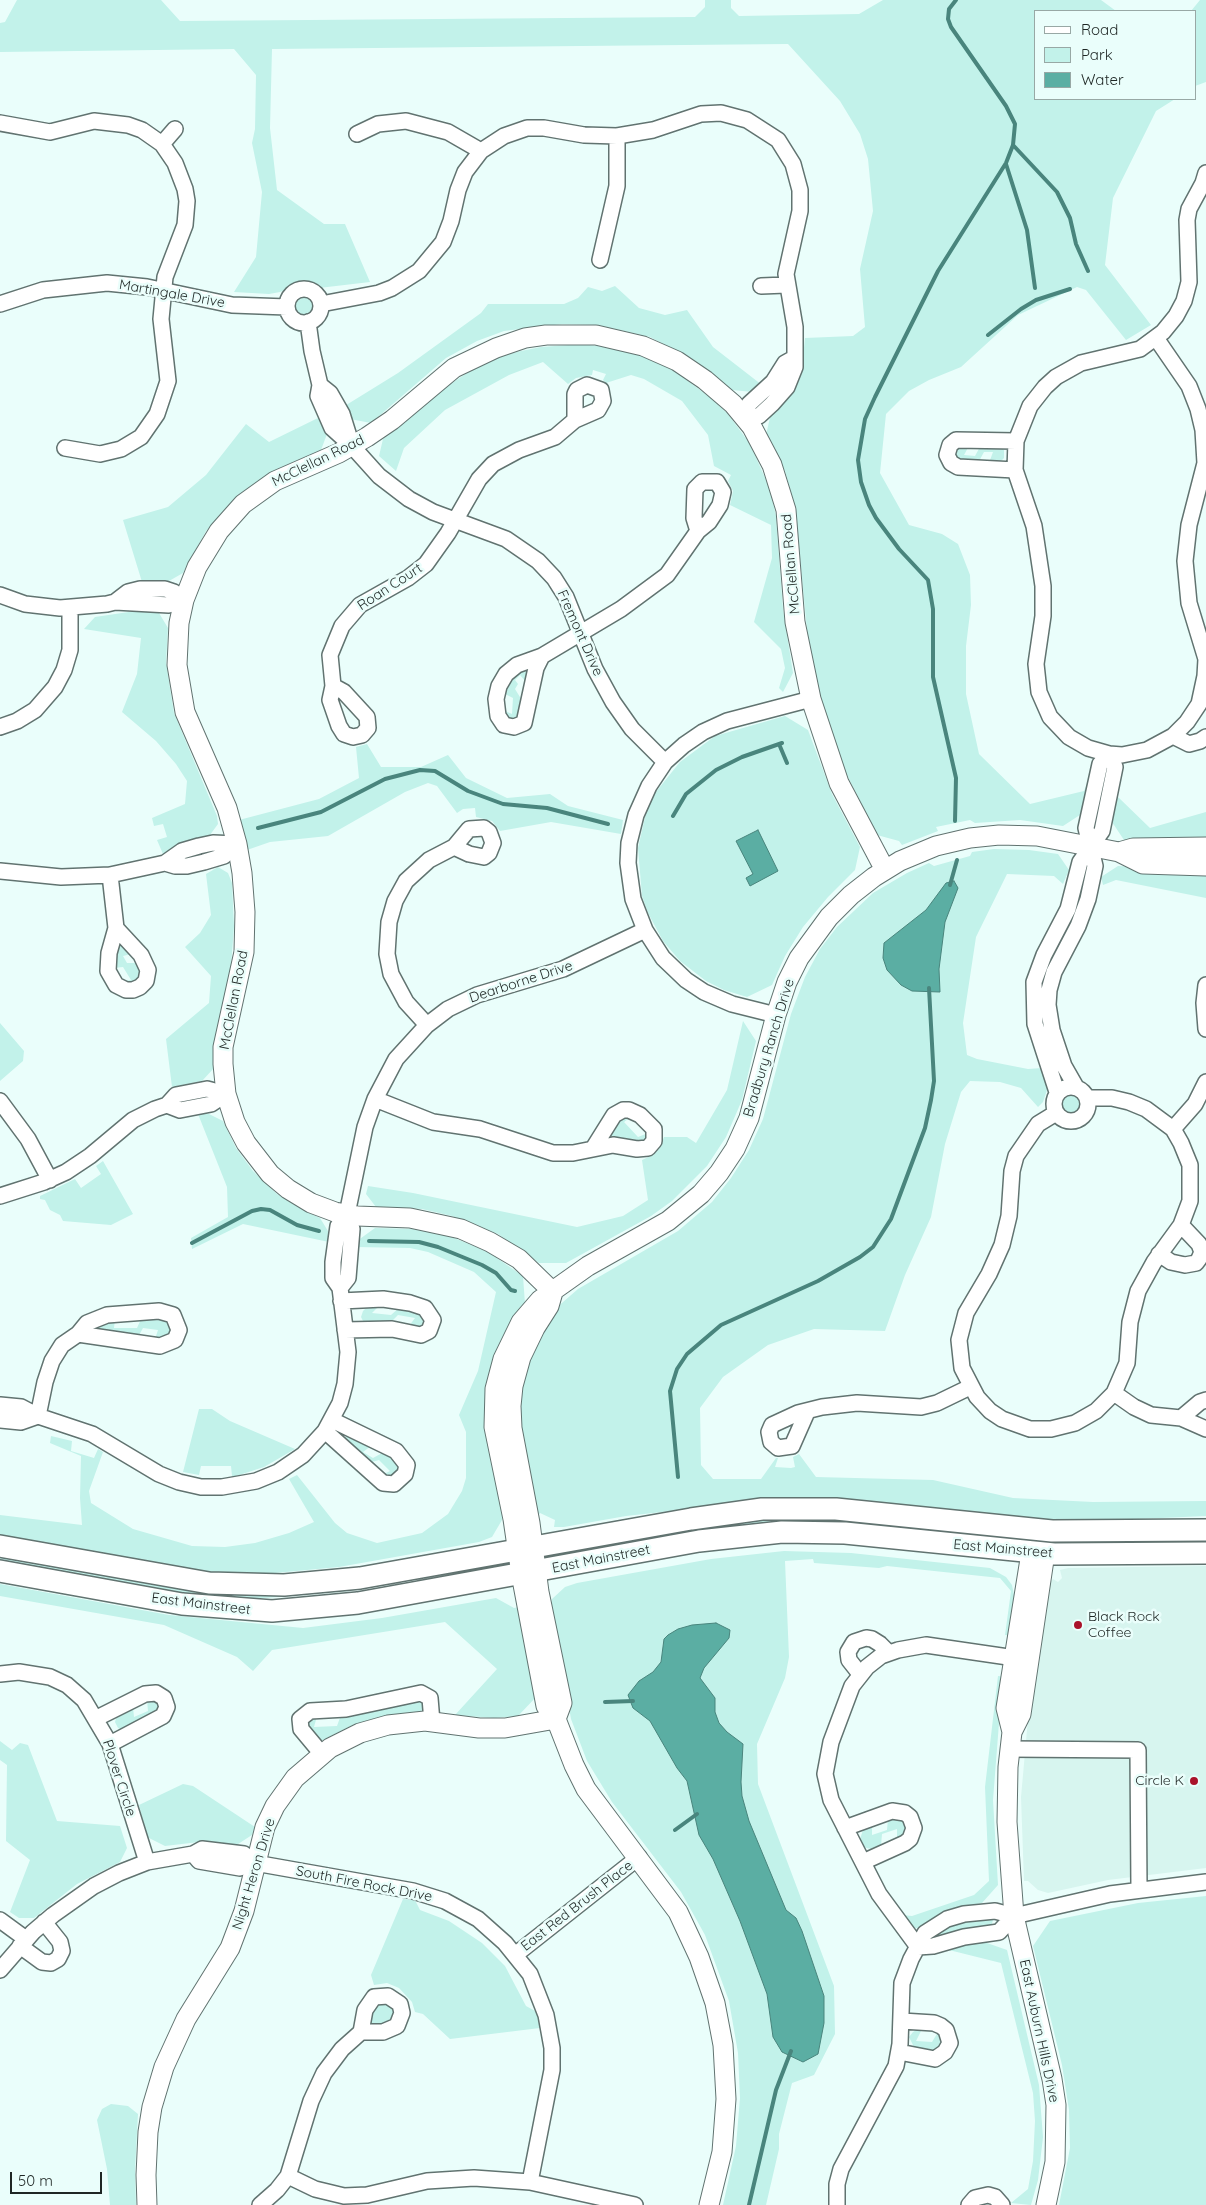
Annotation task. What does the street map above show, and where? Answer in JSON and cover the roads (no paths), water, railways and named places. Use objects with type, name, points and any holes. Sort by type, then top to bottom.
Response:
[{"type":"main road","name":"East Mainstreet","points":[[0,1546],[173,1577],[219,1584],[253,1585],[303,1584],[345,1580],[728,1513],[803,1508],[852,1510],[1052,1531],[1206,1530]]},
{"type":"main road","name":"East Mainstreet","points":[[0,1571],[182,1604],[272,1611],[345,1605],[699,1541],[782,1532],[845,1533],[1038,1553],[1206,1553]]},
{"type":"main road","points":[[1151,1554],[1174,1564],[1206,1564]]},
{"type":"street","points":[[320,304],[379,293],[401,283],[420,271],[443,242],[451,221],[461,181],[481,151],[496,140],[527,128],[544,128],[584,135],[617,136],[654,130],[692,116],[711,113],[738,116],[770,132],[789,155],[797,174],[800,190],[800,211],[787,262],[786,285],[795,327],[794,373],[781,396],[759,416],[746,418]]},
{"type":"street","points":[[0,124],[50,132],[94,121],[118,122],[142,130],[162,144],[182,177],[187,201],[185,225],[170,262],[164,290],[160,319],[168,381],[162,403],[154,421],[141,437],[121,449],[100,454],[65,448]]},
{"type":"street","points":[[357,134],[378,124],[406,121],[448,132],[481,151]]},
{"type":"street","points":[[162,144],[175,129]]},
{"type":"street","points":[[600,260],[617,186],[617,136]]},
{"type":"street","points":[[1156,338],[1189,386],[1198,409],[1204,440],[1202,476],[1192,510],[1185,548],[1187,590],[1206,659],[1202,707],[1173,736],[1157,746],[1140,752],[1122,755],[1109,754],[1088,748],[1069,737],[1050,717],[1042,701],[1036,674],[1043,616],[1042,569],[1034,526],[1015,470],[1016,441],[1030,406],[1045,386],[1056,377],[1081,363],[1128,353],[1156,338],[1176,316],[1187,292],[1190,264],[1187,220],[1193,200],[1205,180]]},
{"type":"street","name":"Martingale Drive","points":[[0,304],[43,290],[89,284],[133,285],[232,305],[287,307]]},
{"type":"street","points":[[760,286],[786,285]]},
{"type":"street","points":[[302,289],[316,294],[320,304],[318,316],[308,322],[294,319],[287,307],[293,293],[302,289]]},
{"type":"street","name":"Fremont Drive","points":[[308,322],[320,385],[318,396],[332,428],[352,446],[379,476],[399,492],[421,506],[456,521],[496,534],[538,561],[560,586],[595,669],[613,702],[632,729],[665,762]]},
{"type":"street","name":"McClellan Road","points":[[553,1292],[519,1259],[490,1242],[461,1229],[417,1219],[347,1214],[311,1203],[288,1189],[270,1174],[243,1139],[226,1094],[222,1064],[241,972],[245,932],[244,890],[237,844],[227,808],[214,776],[195,739],[181,697],[177,652],[179,622],[184,600],[197,567],[211,541],[243,504],[275,481],[352,446],[392,420],[440,379],[461,365],[496,348],[515,341],[551,335],[608,337],[656,351],[696,373],[725,396],[746,418],[772,465],[784,500],[788,524],[795,622],[810,699],[839,783],[885,870]]},
{"type":"street","name":"Roan Court","points":[[333,686],[330,655],[337,635],[348,617],[371,598],[415,574],[434,554],[456,521],[478,479],[493,464],[519,450],[555,437],[575,420]]},
{"type":"street","points":[[1015,470],[958,467],[951,462],[948,455],[950,445],[956,440],[1016,441]]},
{"type":"street","points":[[542,656],[654,586],[676,564],[698,531]]},
{"type":"street","points":[[0,595],[31,605],[70,608],[115,602],[128,592],[157,588],[174,592],[184,600]]},
{"type":"street","points":[[0,727],[17,721],[34,710],[55,687],[64,670],[70,650],[70,608]]},
{"type":"street","points":[[776,1015],[723,1000],[694,986],[671,966],[645,930],[631,890],[629,843],[640,804],[654,777],[665,762],[684,744],[714,726],[745,715],[810,699]]},
{"type":"street","points":[[1173,736],[1189,744],[1206,737]]},
{"type":"street","points":[[1057,1092],[1064,1087],[1081,1089],[1088,1098],[1087,1110],[1080,1118],[1070,1121],[1056,1113],[1053,1104],[1057,1092],[1045,1032],[1051,981],[1082,916],[1091,885],[1095,866],[1086,828],[1100,764],[1109,754]]},
{"type":"street","name":"Bradbury Ranch Drive","points":[[709,2205],[722,2152],[726,2114],[725,2065],[718,2017],[708,1979],[690,1934],[672,1903],[586,1789],[574,1765],[556,1719],[546,1706],[525,1549],[512,1428],[512,1396],[515,1376],[539,1320],[549,1306],[553,1292],[588,1266],[674,1217],[701,1194],[719,1173],[743,1134],[752,1109],[776,1015],[793,970],[817,931],[851,895],[885,870],[936,846],[999,834],[1024,835],[1119,852],[1144,864],[1206,866]]},
{"type":"street","points":[[0,871],[61,877],[110,875],[165,863],[182,851],[200,846],[213,843],[237,844]]},
{"type":"street","points":[[427,1025],[406,1002],[391,974],[387,954],[389,922],[395,901],[406,881],[429,860],[454,847]]},
{"type":"street","points":[[1076,1087],[1034,1016],[1034,982],[1044,955],[1068,909],[1080,862],[1090,847]]},
{"type":"street","name":"Bradbury Ranch Drive","points":[[1119,852],[1133,848],[1206,847]]},
{"type":"street","points":[[110,875],[116,928]]},
{"type":"street","name":"Dearborne Drive","points":[[347,1214],[365,1127],[375,1099],[396,1059],[427,1025],[448,1009],[477,994],[563,969],[645,930]]},
{"type":"street","points":[[1054,937],[1068,944]]},
{"type":"street","points":[[1206,985],[1204,1003],[1206,1029]]},
{"type":"street","points":[[1173,1129],[1196,1104],[1206,1082]]},
{"type":"street","points":[[0,1196],[50,1180],[90,1156],[133,1120],[155,1108],[167,1105],[176,1095],[207,1089],[226,1094]]},
{"type":"street","points":[[1056,1113],[1038,1124],[1025,1139],[1016,1156],[1012,1171],[1009,1216],[1002,1246],[962,1321],[959,1349],[962,1368],[970,1387],[984,1405],[1002,1419],[1020,1427],[1041,1429],[1060,1428],[1075,1423],[1096,1412],[1114,1393],[1127,1363],[1129,1326],[1134,1302],[1143,1280],[1159,1254],[1181,1225],[1190,1201],[1191,1172],[1185,1151],[1173,1129],[1146,1109],[1128,1102],[1112,1098],[1088,1098]]},
{"type":"street","points":[[375,1099],[433,1122],[493,1132],[543,1152],[573,1153],[594,1147]]},
{"type":"street","points":[[0,1101],[33,1147],[50,1180]]},
{"type":"street","points":[[0,1405],[21,1406],[38,1416],[68,1424],[99,1437],[168,1478],[190,1485],[212,1488],[244,1485],[278,1472],[303,1455],[329,1426],[345,1384],[348,1352],[341,1295],[348,1278],[352,1229],[347,1214]]},
{"type":"street","points":[[1159,1254],[1172,1262],[1186,1265],[1196,1263],[1200,1259],[1202,1252],[1200,1244],[1181,1225]]},
{"type":"street","points":[[341,1295],[410,1303],[425,1308],[432,1320],[429,1330],[421,1335],[392,1329],[345,1330]]},
{"type":"street","points":[[38,1416],[52,1360],[62,1345],[78,1334],[88,1323],[98,1317],[115,1313],[167,1312],[176,1319],[179,1330],[175,1340],[160,1346],[78,1334]]},
{"type":"street","points":[[807,1412],[822,1407],[857,1403],[921,1407],[937,1404],[970,1387]]},
{"type":"street","points":[[1114,1393],[1134,1407],[1151,1415],[1181,1418],[1206,1429]]},
{"type":"street","points":[[1181,1418],[1200,1402],[1206,1400]]},
{"type":"street","points":[[0,1420],[21,1422],[38,1416]]},
{"type":"street","points":[[329,1426],[396,1451],[407,1465],[405,1474],[394,1484],[383,1483],[329,1426]]},
{"type":"street","name":"East Auburn Hills Drive","points":[[1038,1553],[1006,1708],[1011,1740],[1007,1822],[1014,1916],[1052,2079],[1056,2105],[1055,2162],[1046,2205]]},
{"type":"street","name":"East Auburn Hills Drive","points":[[1011,1740],[1021,1714],[1038,1553]]},
{"type":"street","points":[[860,1674],[849,1660],[848,1652],[854,1642],[866,1638],[872,1639],[889,1653]]},
{"type":"street","points":[[918,1947],[890,1911],[862,1862],[828,1791],[826,1764],[831,1742],[846,1700],[860,1674],[873,1661],[889,1653],[926,1645],[1015,1658]]},
{"type":"street","name":"Plover Circle","points":[[0,1674],[29,1672],[58,1680],[81,1697],[97,1718],[110,1744],[147,1862]]},
{"type":"street","points":[[97,1718],[145,1694],[156,1693],[164,1698],[167,1707],[163,1716],[110,1744]]},
{"type":"street","points":[[321,1753],[301,1729],[300,1719],[310,1711],[346,1709],[421,1693],[430,1698],[432,1722]]},
{"type":"street","name":"Night Heron Drive","points":[[147,2205],[147,2146],[158,2083],[169,2053],[186,2019],[236,1935],[266,1826],[275,1806],[295,1778],[321,1753],[372,1728],[401,1722],[432,1722],[479,1728],[505,1728],[556,1719]]},
{"type":"street","points":[[1011,1740],[1138,1750],[1139,1889]]},
{"type":"street","points":[[845,1828],[892,1811],[905,1813],[910,1817],[914,1828],[910,1839],[862,1862]]},
{"type":"street","name":"South Fire Rock Drive","points":[[147,1862],[193,1854],[199,1862],[240,1868],[256,1863],[434,1897],[460,1908],[498,1935],[530,1974],[546,2015],[552,2048],[550,2086],[530,2182]]},
{"type":"street","name":"East Red Brush Place","points":[[515,1955],[639,1857]]},
{"type":"street","points":[[0,1970],[23,1942],[44,1922],[80,1895],[108,1878],[147,1862]]},
{"type":"street","points":[[837,2205],[837,2184],[841,2169],[889,2080],[899,2052],[904,1976],[925,1932],[946,1919],[995,1910],[1014,1916],[1139,1889],[1206,1882]]},
{"type":"street","points":[[918,1947],[933,1946],[964,1937],[998,1932],[1014,1916]]},
{"type":"street","points":[[0,1920],[42,1962],[51,1962],[58,1959],[62,1951],[60,1942],[44,1922]]},
{"type":"street","points":[[899,2052],[935,2059],[945,2052],[950,2043],[946,2030],[941,2026],[934,2023],[902,2021]]},
{"type":"street","points":[[260,2205],[277,2190],[288,2176],[311,2101],[319,2082],[339,2053],[361,2032]]},
{"type":"street","points":[[288,2176],[326,2193],[352,2196],[448,2179],[491,2178],[530,2182],[635,2205]]},
{"type":"street","points":[[969,2205],[975,2198],[988,2195],[995,2197],[1002,2205]]},
{"type":"water","points":[[758,830],[778,871],[750,886],[746,878],[753,874],[736,841]]},
{"type":"water","points":[[954,881],[958,888],[945,922],[939,969],[940,992],[912,991],[901,985],[887,970],[883,958],[884,943],[926,910],[946,883]]},
{"type":"water","points":[[716,1623],[730,1630],[729,1638],[704,1668],[700,1678],[715,1698],[715,1712],[719,1723],[727,1732],[743,1744],[742,1796],[749,1821],[786,1910],[796,1918],[802,1931],[824,1996],[824,2023],[818,2054],[803,2062],[782,2052],[773,2037],[767,1994],[740,1921],[713,1859],[699,1835],[687,1781],[677,1768],[650,1721],[633,1708],[628,1695],[639,1681],[653,1672],[661,1662],[664,1639],[668,1635],[678,1629],[692,1625]]},
{"type":"waterway","points":[[955,821],[956,778],[933,677],[933,609],[928,580],[899,549],[876,518],[861,482],[858,460],[865,419],[875,397],[938,271],[1006,163],[1013,145],[1015,124],[1006,106],[951,27],[948,19],[949,9],[956,0]]},
{"type":"waterway","points":[[1013,145],[1057,192],[1070,218],[1076,244],[1088,271]]},
{"type":"waterway","points":[[1006,164],[1027,230],[1035,288]]},
{"type":"waterway","points":[[988,335],[1021,309],[1036,300],[1070,289]]},
{"type":"waterway","points":[[673,816],[686,794],[716,770],[742,757],[782,743]]},
{"type":"waterway","points":[[779,744],[787,763]]},
{"type":"waterway","points":[[258,828],[321,812],[385,779],[420,770],[435,771],[468,791],[503,804],[547,808],[608,824]]},
{"type":"waterway","points":[[950,885],[957,860]]},
{"type":"waterway","points":[[678,1477],[670,1391],[677,1369],[687,1354],[721,1325],[818,1281],[860,1257],[873,1247],[891,1219],[925,1128],[931,1100],[934,1081],[929,988]]},
{"type":"waterway","points":[[192,1243],[252,1211],[261,1209],[270,1210],[297,1225],[319,1231]]},
{"type":"waterway","points":[[369,1241],[419,1242],[438,1247],[482,1265],[496,1273],[511,1290],[515,1291]]},
{"type":"waterway","points":[[605,1702],[633,1701]]},
{"type":"waterway","points":[[675,1830],[697,1814]]},
{"type":"waterway","points":[[749,2205],[776,2090],[791,2051]]},
{"type":"place","name":"Black Rock Coffee","points":[[1078,1625]]},
{"type":"place","name":"Circle K","points":[[1194,1781]]}]
